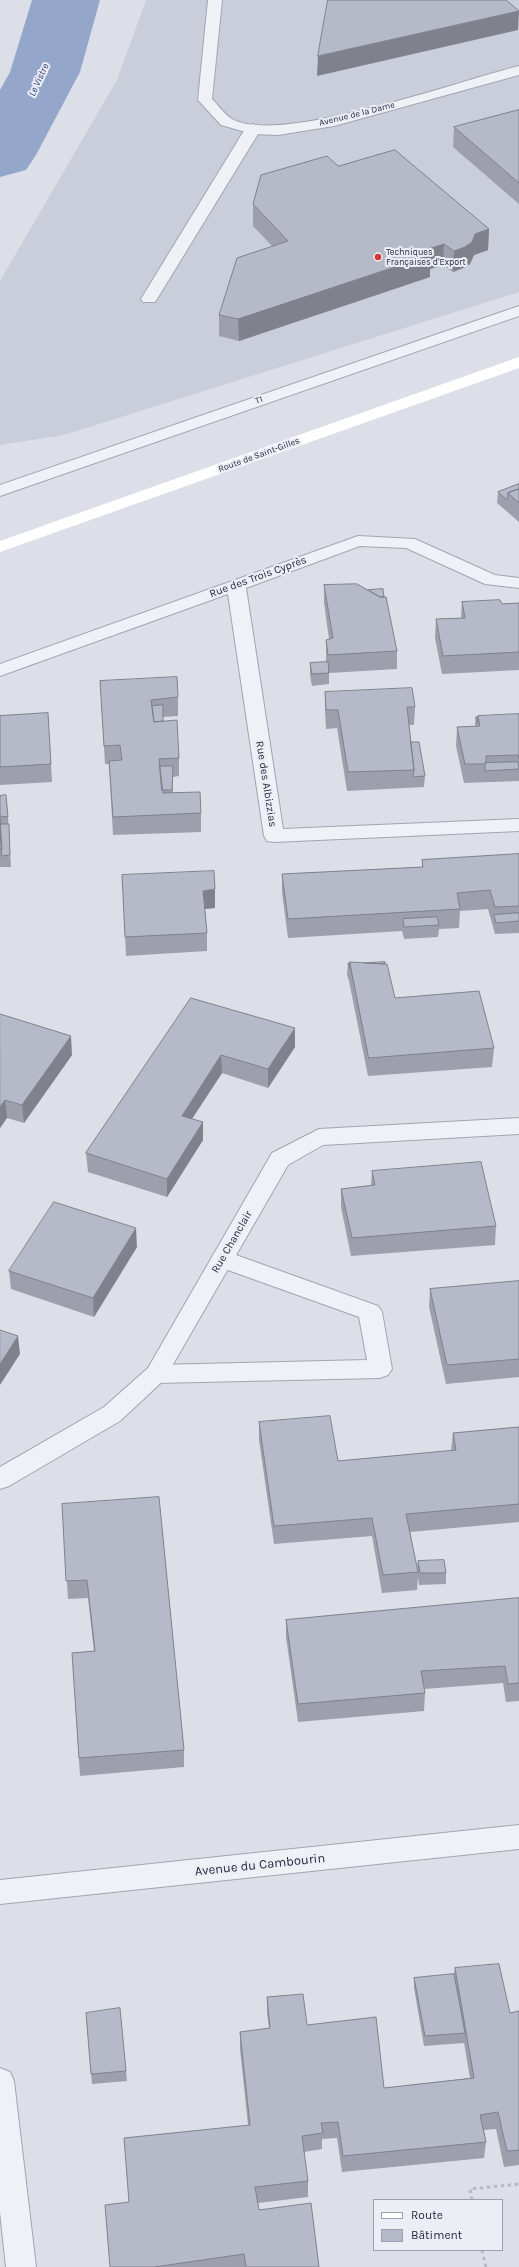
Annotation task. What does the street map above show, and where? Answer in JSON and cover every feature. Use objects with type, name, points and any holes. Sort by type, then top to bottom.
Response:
[{"type":"main road","name":"Route de Saint-Gilles","points":[[0,547],[519,362]]},
{"type":"street","name":"Avenue de la Dame","points":[[214,0],[205,100],[226,122],[253,129],[278,130],[329,123],[519,70]]},
{"type":"street","points":[[149,299],[253,129]]},
{"type":"street","name":"T1","points":[[0,491],[519,311]]},
{"type":"street","name":"Rue des Trois Cyprès","points":[[0,670],[358,541],[409,543],[491,580],[519,583]]},
{"type":"street","name":"Rue des Albizzias","points":[[236,585],[274,836],[519,825]]},
{"type":"street","name":"Rue Chanclair","points":[[0,1479],[112,1414],[156,1374],[280,1159],[318,1137],[519,1126]]},
{"type":"street","points":[[156,1374],[380,1369],[370,1312],[222,1259]]},
{"type":"street","name":"Avenue du Cambourin","points":[[0,1892],[519,1837]]},
{"type":"street","points":[[0,2081],[21,2267]]},
{"type":"path","points":[[472,2199],[470,2189],[519,2184]]},
{"type":"path","points":[[482,2251],[486,2267]]},
{"type":"shaded area","points":[[146,0],[519,0],[519,292],[64,435],[0,445],[0,281],[117,80]]},
{"type":"building","points":[[328,0],[506,0],[519,11],[318,56]]},
{"type":"building","points":[[519,110],[519,183],[454,127]]},
{"type":"building","name":"Techniques Françaises d'Export","points":[[395,150],[489,229],[475,234],[472,242],[465,247],[454,251],[444,244],[425,250],[431,255],[238,319],[219,315],[237,258],[288,241],[253,204],[261,175],[327,156],[338,166]]},
{"type":"building","points":[[519,484],[519,489],[508,493],[507,500],[498,492]]},
{"type":"building","points":[[519,489],[519,503],[508,493]]},
{"type":"building","points":[[357,584],[380,597],[386,597],[397,651],[328,655],[326,640],[333,638],[324,585]]},
{"type":"building","points":[[383,589],[384,597],[380,597],[368,590]]},
{"type":"building","points":[[500,600],[502,604],[519,603],[519,652],[443,656],[436,619],[465,618],[462,602]]},
{"type":"building","points":[[328,662],[329,673],[312,674],[310,663]]},
{"type":"building","points":[[177,677],[178,697],[151,700],[154,722],[177,720],[179,758],[159,759],[163,793],[200,792],[201,813],[113,817],[109,761],[122,760],[120,745],[104,746],[100,681]]},
{"type":"building","points":[[412,688],[415,707],[407,707],[414,770],[348,772],[338,710],[326,710],[325,692]]},
{"type":"building","points":[[163,705],[163,721],[154,722],[152,706]]},
{"type":"building","points":[[48,713],[51,764],[0,767],[0,716]]},
{"type":"building","points":[[519,714],[519,759],[518,755],[486,756],[486,764],[465,764],[457,727],[480,726],[478,716]]},
{"type":"building","points":[[411,742],[419,742],[425,776],[413,777],[414,770]]},
{"type":"building","points":[[518,762],[519,769],[485,771],[485,763]]},
{"type":"building","points":[[160,766],[173,766],[172,790],[162,790]]},
{"type":"building","points":[[6,795],[8,817],[0,816],[0,796]]},
{"type":"building","points":[[0,818],[2,849],[0,849]]},
{"type":"building","points":[[0,824],[9,824],[10,855],[2,856]]},
{"type":"building","points":[[519,854],[519,906],[495,907],[490,890],[457,893],[460,909],[288,919],[282,874],[423,867],[422,860]]},
{"type":"building","points":[[214,871],[215,889],[203,891],[207,933],[125,937],[122,875]]},
{"type":"building","points":[[519,913],[519,921],[496,923],[494,915]]},
{"type":"building","points":[[437,917],[439,925],[404,927],[403,919]]},
{"type":"building","points":[[350,962],[387,964],[395,998],[479,991],[494,1048],[369,1058]]},
{"type":"building","points":[[385,962],[385,964],[365,963]]},
{"type":"building","points":[[191,998],[295,1028],[268,1069],[221,1055],[182,1116],[203,1122],[167,1179],[86,1153]]},
{"type":"building","points":[[0,1014],[71,1036],[22,1105],[5,1100],[0,1107]]},
{"type":"building","points":[[481,1162],[496,1226],[352,1238],[341,1189],[375,1185],[372,1171]]},
{"type":"building","points":[[54,1202],[136,1228],[93,1298],[9,1271]]},
{"type":"building","points":[[519,1281],[519,1359],[447,1365],[430,1289]]},
{"type":"building","points":[[0,1330],[18,1336],[0,1364]]},
{"type":"building","points":[[330,1416],[338,1461],[456,1450],[453,1433],[519,1427],[519,1504],[406,1514],[418,1572],[383,1575],[372,1518],[274,1526],[259,1422]]},
{"type":"building","points":[[159,1497],[184,1750],[79,1758],[72,1653],[95,1651],[87,1580],[66,1581],[62,1504]]},
{"type":"building","points":[[444,1560],[446,1573],[420,1573],[418,1561]]},
{"type":"building","points":[[519,1598],[519,1683],[508,1684],[505,1666],[421,1671],[425,1693],[298,1704],[286,1620]]},
{"type":"building","points":[[499,1964],[510,2013],[519,2011],[519,2150],[507,2151],[498,2112],[480,2115],[486,2142],[343,2156],[338,2122],[321,2123],[323,2133],[302,2136],[308,2181],[255,2187],[259,2210],[311,2203],[319,2267],[246,2267],[244,2254],[154,2267],[110,2267],[105,2205],[129,2202],[124,2138],[250,2125],[240,2032],[270,2028],[267,1997],[303,1994],[307,2025],[376,2017],[384,2088],[474,2078],[455,1968]]},
{"type":"building","points":[[454,1974],[465,2033],[425,2036],[414,1978]]},
{"type":"building","points":[[120,2008],[126,2071],[91,2074],[86,2013]]},
{"type":"waterway","name":"Le Vistre","points":[[0,155],[45,72],[66,0]]},
{"type":"place","name":"Techniques Françaises d'Export","points":[[378,257]]}]
